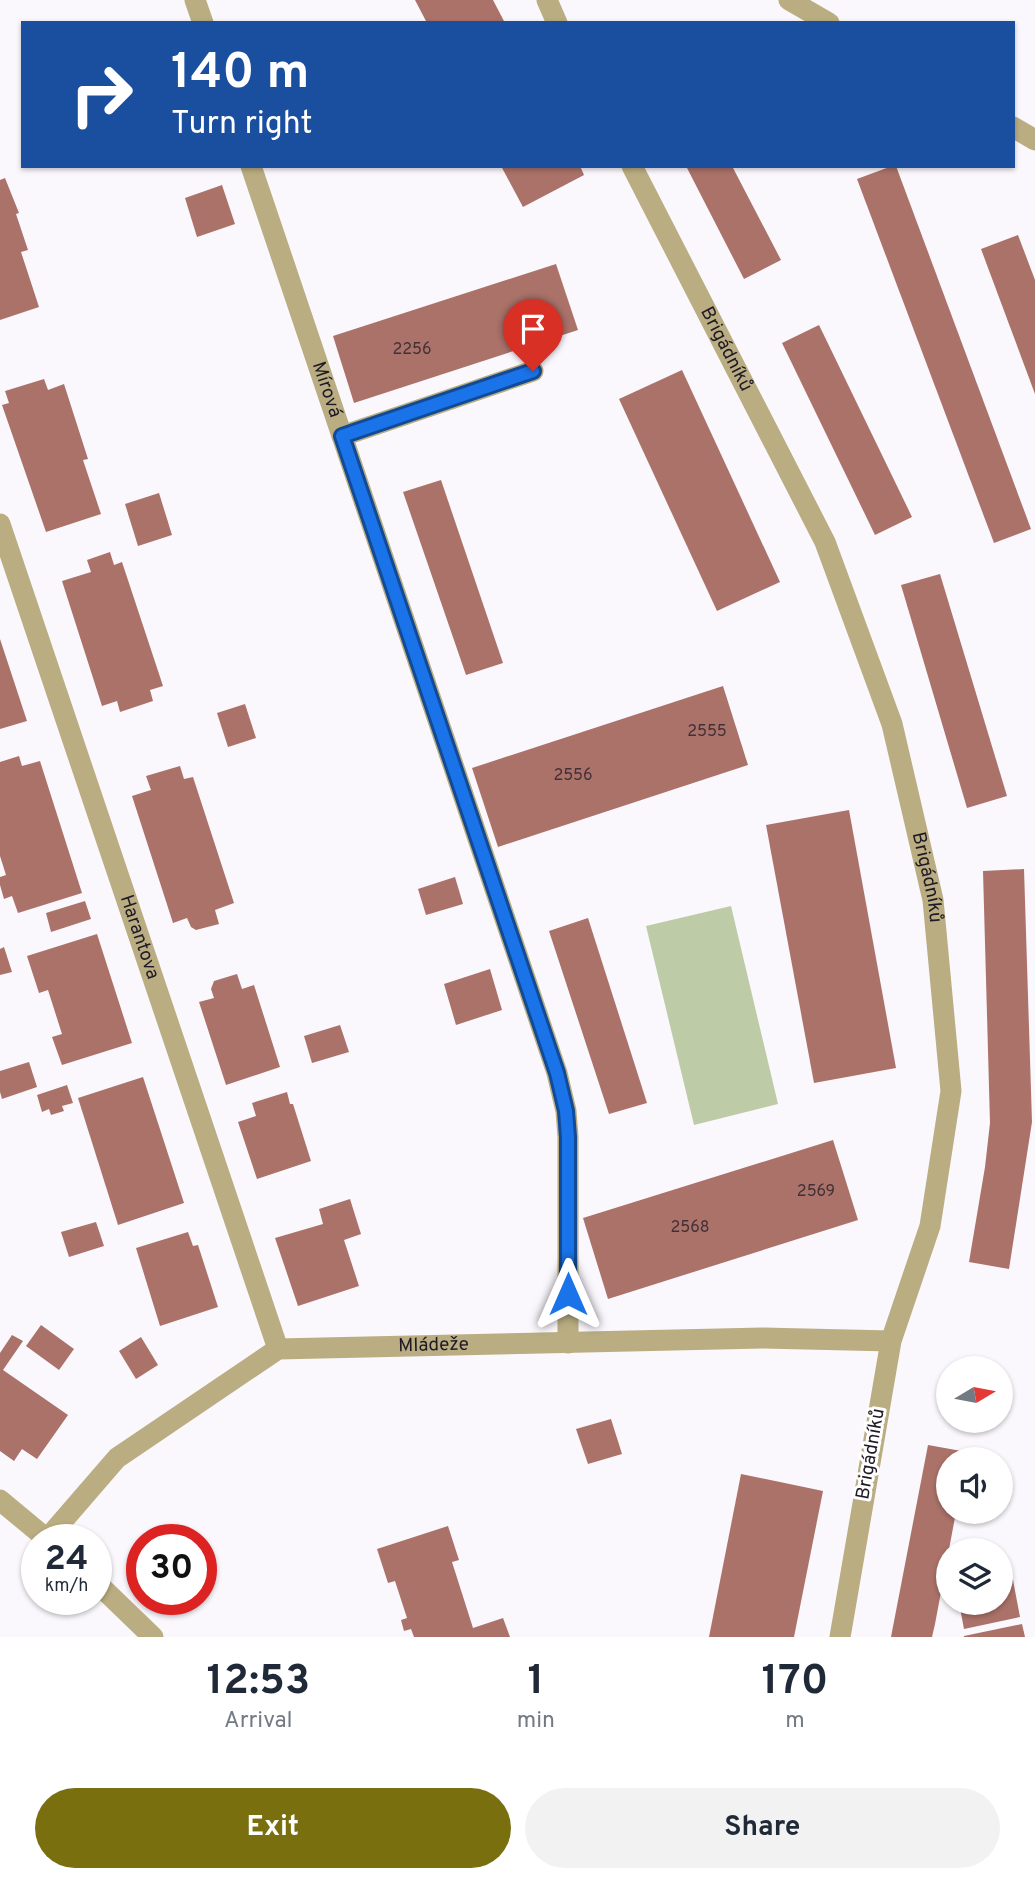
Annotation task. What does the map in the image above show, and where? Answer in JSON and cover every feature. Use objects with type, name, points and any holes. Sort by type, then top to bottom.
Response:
[{"type":"street","points":[[195,0],[202,21]]},
{"type":"street","points":[[547,0],[555,21]]},
{"type":"street","points":[[789,0],[826,21]]},
{"type":"street","points":[[1015,128],[1035,140]]},
{"type":"street","name":"Mírová","points":[[252,168],[557,1073],[566,1111],[568,1137],[568,1343]]},
{"type":"street","name":"Brigádníků","points":[[633,168],[825,542],[892,724],[933,900],[951,1091],[930,1226],[891,1341],[840,1637]]},
{"type":"street","points":[[342,436],[533,371]]},
{"type":"street","name":"Harantova","points":[[0,524],[278,1349]]},
{"type":"street","name":"Mládeže","points":[[278,1349],[763,1338],[891,1341]]},
{"type":"street","points":[[61,1524],[117,1458],[278,1349]]},
{"type":"street","points":[[0,1500],[28,1524]]},
{"type":"street","points":[[112,1597],[153,1637]]},
{"type":"green space","points":[[731,906],[778,1104],[694,1125],[646,926]]},
{"type":"building","points":[[415,0],[493,0],[504,21],[426,21]]},
{"type":"building","points":[[502,168],[581,168],[584,175],[523,207]]},
{"type":"building","points":[[687,168],[733,168],[781,260],[744,279]]},
{"type":"building","points":[[887,168],[897,168],[1031,529],[994,543],[857,179]]},
{"type":"building","points":[[5,178],[19,213],[16,214],[28,250],[21,252],[39,307],[0,320],[0,180]]},
{"type":"building","points":[[222,185],[235,224],[197,237],[185,198]]},
{"type":"building","points":[[1018,235],[1035,280],[1035,394],[981,249]]},
{"type":"building","points":[[556,264],[578,330],[354,403],[333,336]]},
{"type":"building","points":[[819,325],[912,517],[875,535],[782,343]]},
{"type":"building","points":[[682,370],[780,582],[717,611],[619,399]]},
{"type":"building","points":[[44,379],[48,390],[64,384],[88,459],[83,460],[101,514],[46,532],[2,405],[9,403],[5,391]]},
{"type":"building","points":[[441,480],[503,663],[466,675],[403,492]]},
{"type":"building","points":[[159,493],[172,535],[138,546],[125,504]]},
{"type":"building","points":[[110,552],[114,565],[122,562],[163,686],[150,690],[153,701],[120,712],[117,701],[102,706],[62,581],[91,572],[87,560]]},
{"type":"building","points":[[940,574],[1007,796],[967,808],[901,585]]},
{"type":"building","points":[[0,639],[27,721],[0,729]]},
{"type":"building","points":[[723,686],[748,765],[498,847],[472,768]]},
{"type":"building","points":[[245,704],[256,738],[228,747],[217,713]]},
{"type":"building","points":[[19,756],[22,766],[40,761],[82,893],[18,913],[12,896],[4,899],[0,885],[0,877],[6,875],[0,856],[0,762]]},
{"type":"building","points":[[180,766],[184,779],[193,777],[234,903],[215,910],[219,924],[196,930],[191,927],[187,918],[173,923],[132,796],[151,790],[146,776]]},
{"type":"building","points":[[849,810],[896,1068],[814,1083],[766,825]]},
{"type":"building","points":[[1024,869],[1032,1122],[1009,1269],[969,1262],[990,1123],[983,871]]},
{"type":"building","points":[[455,877],[463,904],[426,915],[418,889]]},
{"type":"building","points":[[85,901],[91,919],[51,932],[46,913]]},
{"type":"building","points":[[588,918],[647,1103],[609,1114],[549,931]]},
{"type":"building","points":[[97,934],[132,1043],[62,1065],[52,1037],[62,1034],[48,990],[39,993],[27,956]]},
{"type":"building","points":[[4,947],[12,972],[0,975],[0,949]]},
{"type":"building","points":[[490,969],[502,1010],[456,1025],[444,984]]},
{"type":"building","points":[[237,974],[242,989],[254,985],[280,1067],[226,1085],[199,1002],[214,998],[211,989],[214,981]]},
{"type":"building","points":[[340,1025],[349,1052],[312,1063],[304,1036]]},
{"type":"building","points":[[29,1062],[37,1087],[2,1099],[0,1071]]},
{"type":"building","points":[[143,1077],[184,1203],[118,1225],[78,1098]]},
{"type":"building","points":[[67,1085],[73,1103],[62,1106],[64,1111],[51,1115],[49,1109],[42,1112],[37,1095]]},
{"type":"building","points":[[287,1092],[311,1161],[257,1179],[238,1122],[256,1116],[252,1103]]},
{"type":"building","points":[[833,1140],[858,1220],[608,1299],[583,1218]]},
{"type":"building","points":[[350,1199],[361,1234],[344,1240],[359,1286],[298,1306],[275,1238],[323,1224],[319,1209]]},
{"type":"building","points":[[96,1222],[104,1246],[69,1257],[61,1232]]},
{"type":"building","points":[[188,1232],[193,1246],[198,1245],[218,1307],[160,1326],[136,1248]]},
{"type":"building","points":[[41,1325],[74,1349],[59,1370],[26,1346]]},
{"type":"building","points":[[12,1335],[23,1341],[3,1370],[68,1415],[37,1459],[22,1449],[14,1461],[0,1451],[0,1353]]},
{"type":"building","points":[[141,1337],[158,1365],[136,1379],[119,1351]]},
{"type":"building","points":[[611,1419],[622,1454],[588,1464],[576,1429]]},
{"type":"building","points":[[928,1445],[939,1447],[936,1447],[936,1524],[954,1524],[951,1538],[936,1538],[937,1615],[932,1637],[891,1637]]},
{"type":"building","points":[[741,1474],[823,1491],[794,1637],[709,1637]]},
{"type":"building","points":[[448,1526],[459,1560],[452,1562],[473,1628],[503,1618],[510,1637],[414,1637],[411,1629],[404,1631],[401,1620],[407,1618],[395,1581],[388,1583],[377,1549]]},
{"type":"building","points":[[1013,1580],[1020,1617],[964,1629],[961,1615],[1013,1615]]},
{"type":"building","points":[[1022,1624],[1025,1637],[964,1637],[964,1636]]},
{"type":"route","points":[[533,371],[342,436],[557,1073],[566,1111],[568,1137],[568,1294]]}]
